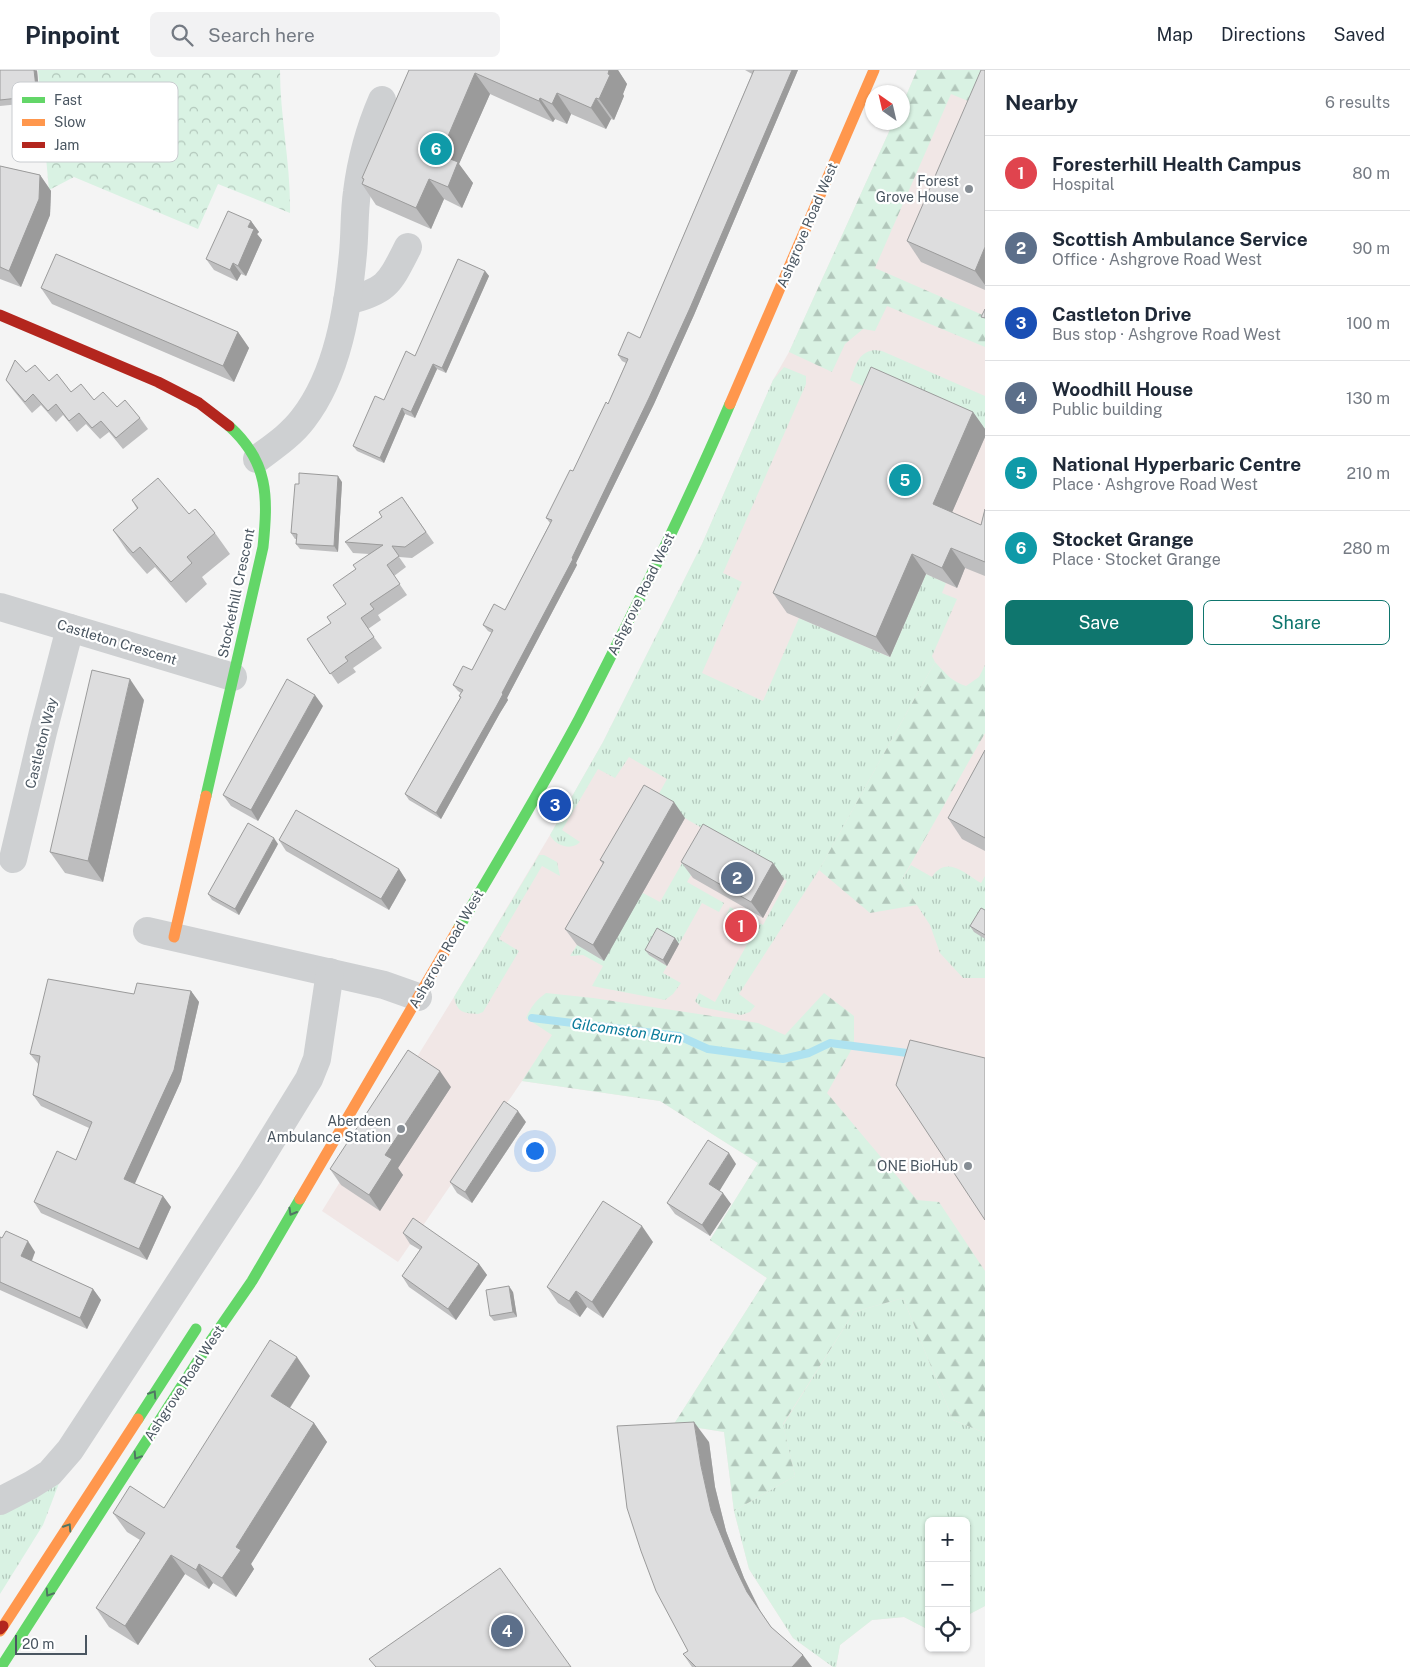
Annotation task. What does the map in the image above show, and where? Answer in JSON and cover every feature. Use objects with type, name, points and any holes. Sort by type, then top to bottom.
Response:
[{"type":"street","name":"Ashgrove Road West","points":[[1,1667],[212,1339],[252,1281],[517,828],[578,720],[707,458],[874,70]]},
{"type":"street","points":[[257,459],[290,434],[303,420],[332,364],[347,301],[353,252],[356,194],[361,163],[369,130],[382,100]]},
{"type":"street","points":[[347,301],[370,294],[386,285],[397,269],[408,247]]},
{"type":"street","name":"Stockethill Crescent","points":[[0,315],[126,368],[195,401],[223,420],[242,438],[257,459],[265,484],[266,520],[263,547],[174,937]]},
{"type":"street","name":"Castleton Crescent","points":[[0,607],[233,676]]},
{"type":"street","name":"Castleton Way","points":[[13,858],[70,628]]},
{"type":"street","points":[[147,931],[384,985],[418,997]]},
{"type":"street","points":[[0,1501],[31,1486],[50,1473],[70,1450],[250,1175],[309,1079],[317,1059],[330,972]]},
{"type":"street","name":"Ashgrove Road West","points":[[290,1194],[360,1094]]},
{"type":"street","name":"Ashgrove Road West","points":[[1,1629],[201,1322]]},
{"type":"shaded area","points":[[917,70],[985,70],[985,1606],[970,1614],[970,1517],[925,1517],[925,1628],[904,1617],[872,1620],[840,1645],[836,1667],[833,1667],[793,1638],[749,1569],[734,1511],[724,1432],[674,1424],[767,1278],[710,1240],[758,1163],[660,1101],[522,1081],[398,1262],[322,1211],[454,997],[603,742],[702,544],[773,380],[789,352],[890,130],[910,130],[910,86]]},
{"type":"green space","points":[[38,70],[280,70],[280,88],[289,177],[290,213],[218,184],[198,229],[74,177],[49,190],[46,162],[178,162],[178,82],[39,82]]},
{"type":"green space","points":[[917,70],[985,70],[985,108],[951,94],[875,268],[985,316],[985,347],[887,306],[875,331],[863,329],[845,344],[832,372],[789,352],[890,130],[910,130],[910,86]]},
{"type":"green space","points":[[874,350],[882,351],[985,396],[985,431],[882,395],[850,380],[861,357]]},
{"type":"green space","points":[[784,367],[806,376],[806,384],[723,573],[742,582],[702,673],[763,701],[799,618],[890,657],[926,574],[946,583],[942,593],[957,599],[932,656],[935,662],[819,870],[739,994],[755,1006],[750,1012],[741,1015],[701,1007],[695,1001],[699,993],[715,1002],[754,932],[726,916],[730,907],[763,925],[787,881],[712,839],[687,882],[724,903],[719,912],[702,903],[679,944],[649,955],[667,966],[663,973],[681,983],[673,994],[665,1000],[592,986],[603,966],[583,955],[570,956],[577,945],[643,893],[660,902],[702,828],[655,801],[667,779],[629,757],[615,778],[598,769],[562,830],[580,842],[577,845],[564,846],[552,839],[550,835],[603,742],[702,544],[773,380]]},
{"type":"green space","points":[[935,662],[953,680],[966,686],[979,677],[985,665],[985,733],[901,881],[917,905],[870,913],[819,870]]},
{"type":"green space","points":[[539,855],[544,855],[557,862],[560,876],[542,866],[499,939],[519,951],[483,1012],[478,1014],[462,1011],[457,1006],[454,997]]},
{"type":"green space","points":[[911,865],[932,877],[944,867],[956,868],[981,883],[985,876],[985,978],[963,978],[940,953],[930,925],[901,881]]},
{"type":"green space","points":[[546,993],[593,998],[758,1023],[785,1035],[824,993],[854,1016],[854,1045],[827,1093],[917,1200],[939,1202],[985,1271],[985,1433],[953,1420],[903,1298],[854,1312],[783,1424],[795,1476],[734,1511],[724,1432],[674,1424],[767,1278],[710,1240],[758,1163],[660,1101],[522,1081],[552,1035],[526,1018],[534,1004]]},
{"type":"green space","points":[[903,1298],[953,1420],[985,1433],[985,1606],[970,1614],[970,1517],[925,1517],[925,1628],[904,1617],[872,1620],[840,1645],[836,1667],[833,1667],[793,1638],[749,1569],[734,1511],[795,1476],[783,1425],[854,1312]]},
{"type":"green space","points":[[61,1478],[43,1525],[0,1594],[0,1512]]},
{"type":"building","points":[[0,70],[34,70],[35,82],[12,82],[12,99],[0,100]]},
{"type":"building","points":[[409,70],[609,70],[608,74],[610,75],[599,99],[596,98],[591,108],[557,93],[552,104],[540,98],[539,101],[475,73],[440,155],[458,162],[448,187],[429,179],[416,208],[362,184],[364,179],[362,178]]},
{"type":"building","points":[[754,70],[792,70],[690,308],[573,559],[496,707],[436,813],[405,794],[461,697],[459,696],[463,690],[453,685],[463,666],[472,670],[493,630],[483,625],[494,604],[505,610],[552,520],[546,518],[570,470],[573,471],[606,402],[608,404],[628,359],[618,355],[628,332],[640,338]]},
{"type":"building","points":[[981,70],[985,70],[985,247],[975,271],[907,241]]},
{"type":"building","points":[[0,166],[40,175],[39,199],[9,271],[0,267]]},
{"type":"building","points":[[228,211],[251,221],[248,227],[254,229],[238,266],[233,263],[230,270],[206,259]]},
{"type":"building","points":[[56,254],[238,332],[223,366],[41,288]]},
{"type":"building","points":[[458,259],[485,271],[442,368],[433,364],[411,412],[402,408],[380,458],[353,446],[375,396],[384,400],[406,351],[415,356]]},
{"type":"building","points":[[985,309],[985,318],[981,317]]},
{"type":"building","points":[[15,360],[26,372],[35,365],[49,381],[57,374],[71,392],[81,384],[94,400],[103,392],[117,407],[125,400],[140,418],[116,438],[101,421],[92,428],[79,413],[69,421],[56,404],[48,411],[33,394],[25,402],[6,380]]},
{"type":"building","points":[[871,367],[973,412],[933,504],[981,525],[985,509],[985,562],[951,548],[942,568],[912,554],[876,637],[773,593]]},
{"type":"building","points":[[299,473],[338,476],[334,546],[296,544],[297,534],[291,533],[295,484],[299,484]]},
{"type":"building","points":[[158,478],[189,514],[195,509],[215,533],[187,557],[192,563],[171,582],[140,547],[133,553],[113,530],[138,508],[132,500]]},
{"type":"building","points":[[402,497],[426,532],[405,547],[392,546],[399,556],[387,565],[400,584],[370,604],[374,609],[361,618],[374,637],[345,657],[348,661],[330,674],[307,639],[331,623],[327,617],[346,604],[333,585],[356,569],[353,565],[383,545],[345,542],[382,517],[379,512]]},
{"type":"building","points":[[92,670],[130,679],[88,861],[50,852]]},
{"type":"building","points":[[287,679],[315,695],[251,810],[223,795]]},
{"type":"building","points":[[985,750],[985,838],[948,818]]},
{"type":"building","points":[[644,785],[674,802],[593,945],[565,929],[604,862],[600,860]]},
{"type":"building","points":[[296,810],[399,869],[381,899],[279,840]]},
{"type":"building","points":[[248,823],[274,838],[235,909],[208,894]]},
{"type":"building","points":[[703,824],[773,863],[751,902],[681,862]]},
{"type":"building","points":[[981,908],[985,910],[985,935],[970,926]]},
{"type":"building","points":[[657,928],[675,938],[663,960],[645,950]]},
{"type":"building","points":[[48,979],[134,994],[137,983],[191,991],[174,1070],[124,1179],[163,1196],[139,1249],[34,1202],[57,1151],[76,1160],[92,1122],[33,1095],[40,1056],[30,1054]]},
{"type":"building","name":"ONE BioHub","points":[[910,1040],[985,1058],[985,1220],[896,1085]]},
{"type":"building","points":[[408,1050],[440,1071],[385,1155],[392,1159],[369,1195],[330,1169]]},
{"type":"building","points":[[504,1101],[518,1111],[465,1192],[450,1182]]},
{"type":"building","points":[[708,1140],[729,1153],[709,1184],[723,1193],[702,1225],[667,1203]]},
{"type":"building","points":[[603,1201],[642,1226],[592,1302],[576,1291],[569,1301],[547,1287]]},
{"type":"building","points":[[413,1218],[479,1264],[448,1309],[402,1276],[422,1247],[403,1233]]},
{"type":"building","points":[[6,1231],[28,1241],[21,1256],[93,1289],[80,1318],[0,1282],[0,1237],[2,1238]]},
{"type":"building","points":[[509,1286],[513,1312],[490,1316],[486,1290]]},
{"type":"building","points":[[270,1340],[297,1357],[271,1396],[314,1423],[236,1547],[241,1550],[222,1578],[199,1564],[196,1570],[171,1555],[125,1626],[96,1608],[145,1533],[113,1513],[130,1486],[164,1508]]},
{"type":"building","points":[[694,1422],[711,1511],[747,1592],[771,1627],[803,1655],[792,1667],[696,1667],[683,1654],[688,1651],[656,1591],[627,1508],[617,1426]]},
{"type":"building","points":[[500,1568],[571,1667],[376,1667],[369,1659]]},
{"type":"waterway","name":"Gilcomston Burn","points":[[532,1018],[679,1036],[708,1049],[783,1059],[809,1053],[830,1043],[915,1054]]},
{"type":"traffic: fast","points":[[458,929],[579,719],[657,563],[730,404]]},
{"type":"traffic: fast","points":[[206,796],[263,547],[265,529],[265,496],[259,467],[242,439],[229,426]]},
{"type":"traffic: fast","points":[[1,1667],[212,1339],[252,1281],[300,1199]]},
{"type":"traffic: fast","points":[[138,1419],[196,1329]]},
{"type":"traffic: slow","points":[[730,404],[874,70]]},
{"type":"traffic: slow","points":[[174,937],[206,796]]},
{"type":"traffic: slow","points":[[300,1199],[458,929]]},
{"type":"traffic: slow","points":[[0,1631],[138,1419]]},
{"type":"traffic: jam","points":[[0,315],[158,382],[199,403],[229,426]]},
{"type":"traffic: jam","points":[[0,1629],[3,1626]]},
{"type":"place","name":"Stocket Grange","points":[[436,149]]},
{"type":"place","name":"Forest Grove House","points":[[969,189]]},
{"type":"place","name":"National Hyperbaric Centre","points":[[905,480]]},
{"type":"place","name":"Castleton Drive","points":[[555,805]]},
{"type":"place","name":"Scottish Ambulance Service","points":[[737,878]]},
{"type":"place","name":"Foresterhill Health Campus","points":[[741,926]]},
{"type":"place","name":"Aberdeen Ambulance Station","points":[[401,1129]]},
{"type":"place","name":"ONE BioHub","points":[[968,1166]]},
{"type":"place","name":"Woodhill House","points":[[507,1631]]}]
